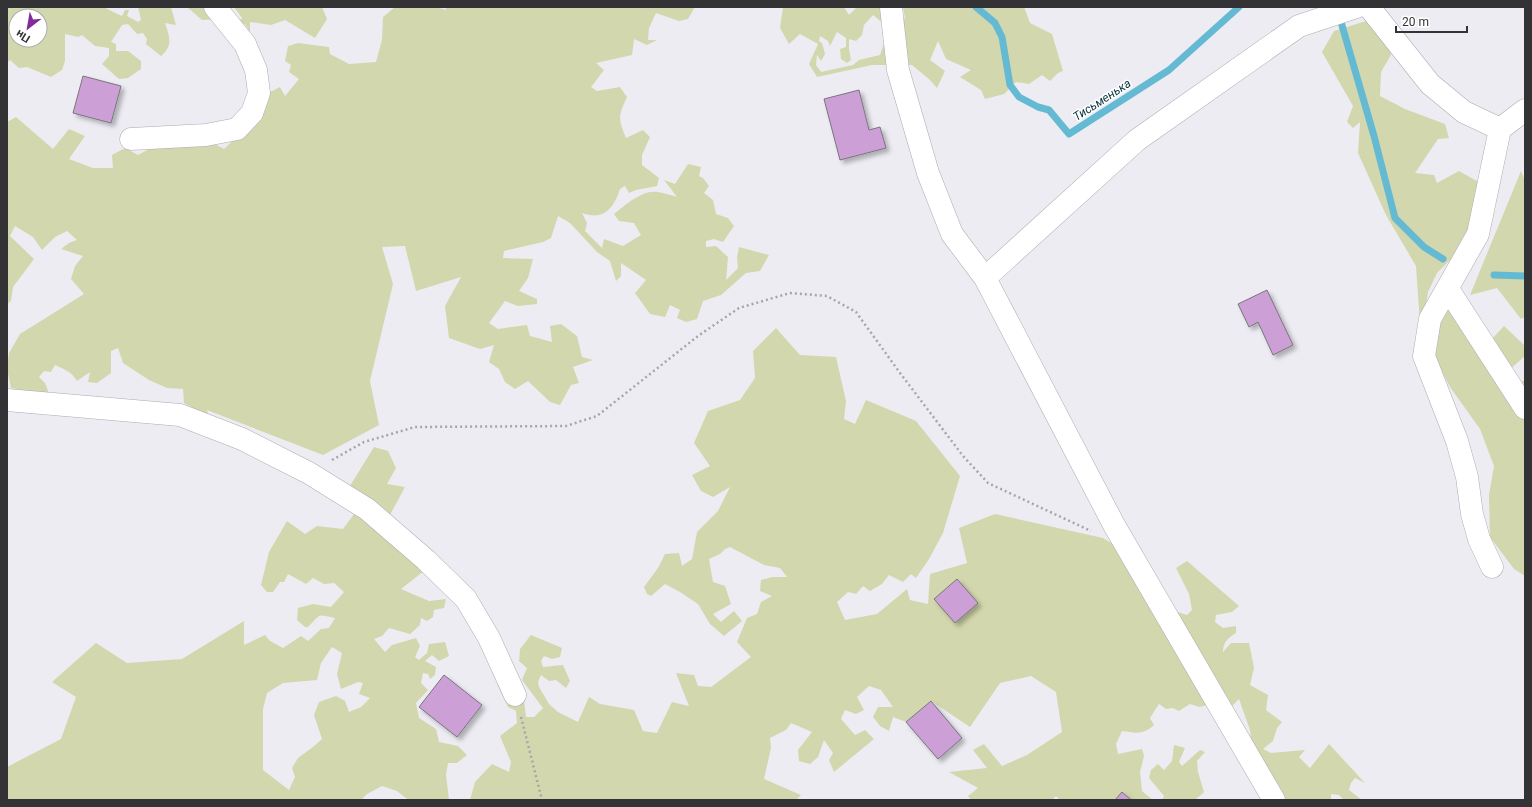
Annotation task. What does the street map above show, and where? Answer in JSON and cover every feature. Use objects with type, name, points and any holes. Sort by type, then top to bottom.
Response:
[{"type":"street","points":[[131,138],[206,135],[237,129],[252,113],[259,93],[256,70],[245,44],[215,7]]},
{"type":"street","points":[[891,7],[898,70],[928,173],[952,234],[986,278],[1114,525],[1274,800]]},
{"type":"street","points":[[986,278],[1136,140],[1299,17],[1356,7]]},
{"type":"street","points":[[1368,7],[1430,84],[1464,112],[1500,129]]},
{"type":"street","points":[[1492,567],[1479,539],[1473,521],[1467,477],[1457,441],[1424,356],[1430,319],[1478,234],[1500,129],[1525,110]]},
{"type":"street","points":[[1448,289],[1525,408]]},
{"type":"street","points":[[7,400],[180,415],[242,439],[309,473],[367,509],[426,560],[466,598],[489,638],[515,695]]},
{"type":"path","points":[[309,473],[364,442],[415,427],[566,426],[597,416],[698,336],[739,308],[790,293],[827,296],[856,312],[963,456],[988,483],[1090,531],[1114,525]]},
{"type":"path","points":[[515,695],[542,800]]},
{"type":"green space","points":[[7,7],[106,7],[107,9],[122,16],[125,10],[129,10],[127,16],[138,22],[141,20],[138,7],[171,7],[176,25],[165,23],[169,36],[169,44],[168,48],[161,56],[146,44],[147,39],[143,33],[137,34],[128,24],[122,25],[111,42],[116,44],[116,51],[128,51],[141,61],[141,69],[128,78],[119,79],[102,64],[109,56],[109,48],[95,46],[82,35],[78,37],[65,34],[65,61],[62,70],[51,77],[27,67],[19,68],[10,60],[7,63]]},
{"type":"green space","points":[[187,7],[221,7],[225,19],[202,20]]},
{"type":"green space","points":[[234,7],[322,7],[327,19],[315,38],[285,20],[271,25],[250,22],[250,32],[245,24],[237,26],[242,18]]},
{"type":"green space","points":[[395,7],[436,7],[446,10],[446,7],[695,7],[688,19],[679,21],[656,13],[649,28],[648,40],[657,40],[647,45],[634,39],[632,55],[596,63],[604,70],[591,87],[597,91],[620,87],[627,97],[620,118],[626,138],[643,130],[650,137],[642,155],[642,165],[659,178],[657,186],[636,190],[629,193],[625,186],[620,189],[615,202],[602,214],[590,215],[582,213],[587,223],[585,231],[602,248],[604,239],[623,246],[641,235],[634,223],[619,221],[614,214],[634,198],[646,193],[658,192],[677,197],[664,180],[675,184],[688,164],[701,167],[699,176],[703,178],[709,186],[704,193],[713,200],[716,214],[728,218],[734,226],[723,242],[714,239],[706,241],[706,247],[716,246],[728,257],[726,280],[738,268],[737,257],[739,247],[769,255],[760,271],[746,273],[721,295],[703,301],[697,319],[686,322],[677,318],[680,310],[670,305],[665,317],[650,314],[635,293],[646,280],[621,263],[621,276],[616,281],[610,261],[597,252],[570,223],[558,216],[551,238],[543,242],[504,251],[503,258],[533,259],[528,278],[519,291],[537,299],[537,304],[518,306],[505,301],[489,323],[498,329],[527,325],[530,336],[552,342],[550,326],[561,324],[577,336],[582,357],[593,360],[573,367],[579,383],[571,385],[560,405],[550,402],[528,381],[515,389],[505,382],[499,369],[489,362],[494,345],[480,349],[449,338],[445,306],[461,277],[416,291],[405,246],[382,247],[393,284],[370,381],[379,425],[323,455],[207,410],[209,417],[184,403],[183,389],[167,388],[149,380],[123,363],[118,348],[111,351],[111,373],[97,383],[88,382],[90,372],[77,381],[65,369],[55,365],[51,372],[44,371],[39,377],[45,383],[50,396],[11,388],[7,369],[9,353],[20,334],[84,294],[71,279],[75,266],[83,256],[61,249],[69,243],[77,240],[67,231],[55,237],[42,250],[33,237],[15,226],[10,236],[34,259],[13,287],[11,301],[7,304],[7,122],[16,117],[53,149],[69,129],[85,136],[69,159],[93,168],[113,168],[112,155],[125,148],[138,155],[162,142],[211,142],[224,149],[241,133],[266,94],[280,87],[285,96],[299,79],[289,72],[291,65],[285,61],[288,46],[298,43],[329,47],[330,54],[349,64],[376,62],[382,40],[383,17]]},
{"type":"green space","points":[[783,7],[844,7],[849,15],[857,7],[885,7],[884,24],[873,15],[864,25],[862,35],[856,41],[849,39],[851,60],[847,63],[841,59],[840,49],[846,47],[846,38],[837,32],[830,46],[828,41],[820,36],[819,41],[822,43],[825,54],[821,61],[817,55],[816,65],[821,72],[853,65],[859,60],[880,55],[890,26],[905,18],[903,7],[1024,7],[1030,23],[1052,34],[1063,71],[1058,73],[1050,81],[1042,75],[1029,84],[1016,82],[1004,94],[985,99],[981,90],[960,77],[971,70],[946,59],[938,41],[930,60],[945,71],[937,88],[912,65],[872,65],[817,77],[809,64],[818,44],[800,34],[789,44],[780,28]]},
{"type":"green space","points":[[1366,21],[1382,33],[1391,55],[1381,72],[1380,96],[1405,109],[1445,124],[1449,138],[1438,139],[1415,173],[1434,175],[1437,183],[1459,171],[1482,184],[1473,227],[1463,237],[1458,252],[1437,273],[1428,292],[1421,338],[1416,266],[1386,215],[1358,153],[1360,122],[1353,128],[1347,122],[1353,106],[1322,52],[1334,31]]},
{"type":"green space","points":[[1521,171],[1525,181],[1525,317],[1521,319],[1497,288],[1470,295]]},
{"type":"green space","points":[[1453,306],[1490,341],[1504,326],[1524,345],[1525,356],[1508,371],[1512,387],[1525,380],[1525,576],[1514,569],[1490,537],[1489,495],[1494,466],[1480,429],[1450,387],[1432,352],[1441,317]]},
{"type":"green space","points":[[776,328],[800,355],[836,357],[846,401],[844,419],[855,424],[866,400],[916,421],[960,476],[943,533],[929,559],[916,578],[911,574],[903,582],[889,575],[882,584],[870,591],[863,586],[856,594],[848,592],[837,602],[845,620],[877,614],[907,589],[910,600],[928,604],[930,574],[967,563],[959,528],[995,514],[1103,538],[1121,549],[1154,604],[1187,615],[1192,610],[1189,594],[1176,568],[1187,561],[1239,606],[1232,612],[1216,615],[1215,622],[1223,628],[1236,626],[1236,633],[1226,641],[1223,652],[1231,643],[1249,643],[1254,668],[1250,685],[1268,695],[1266,710],[1282,722],[1277,728],[1273,741],[1263,749],[1271,753],[1305,750],[1299,757],[1310,768],[1329,744],[1365,783],[1355,778],[1351,783],[1349,790],[1362,800],[1344,800],[1339,795],[1331,794],[1331,800],[1286,800],[1251,740],[1250,730],[1239,699],[1229,709],[1208,705],[1199,707],[1190,704],[1179,711],[1173,708],[1166,709],[1159,704],[1150,718],[1154,725],[1150,728],[1143,732],[1122,731],[1116,744],[1118,754],[1142,749],[1144,756],[1140,772],[1142,791],[1153,800],[1060,800],[1056,796],[1052,800],[971,800],[968,796],[978,788],[949,772],[987,768],[973,750],[984,744],[1002,766],[1027,755],[1062,732],[1056,692],[1031,676],[1000,683],[970,727],[931,701],[906,722],[893,717],[889,731],[880,726],[873,717],[878,707],[893,707],[881,690],[869,686],[857,697],[864,710],[856,714],[845,710],[841,719],[855,735],[865,730],[874,739],[834,772],[829,760],[833,753],[824,740],[818,757],[810,764],[799,761],[798,750],[812,732],[791,723],[786,730],[770,738],[771,748],[764,779],[801,795],[796,800],[470,800],[475,782],[492,764],[509,772],[511,762],[500,736],[517,723],[516,711],[508,707],[497,684],[515,680],[523,692],[526,717],[534,717],[543,708],[522,680],[527,668],[519,661],[520,649],[531,635],[562,648],[560,657],[552,659],[544,656],[541,661],[543,667],[563,665],[570,681],[566,688],[556,680],[549,681],[541,675],[538,682],[539,687],[549,704],[558,712],[578,722],[589,697],[600,704],[634,710],[643,731],[657,733],[672,702],[689,706],[676,673],[694,675],[698,686],[711,687],[751,657],[737,642],[747,618],[757,614],[761,602],[772,596],[760,591],[761,580],[772,577],[787,577],[780,568],[764,565],[730,547],[709,559],[713,582],[725,586],[731,604],[713,614],[721,622],[734,611],[742,621],[724,636],[710,624],[698,604],[680,592],[665,584],[651,596],[647,594],[644,587],[658,568],[665,554],[679,553],[682,566],[692,559],[697,532],[718,511],[730,487],[713,497],[701,491],[692,475],[710,466],[694,443],[708,411],[740,400],[755,378],[753,351]]},
{"type":"green space","points":[[374,447],[388,451],[396,468],[387,484],[405,487],[390,515],[381,512],[424,571],[401,589],[429,601],[446,599],[444,608],[434,610],[433,617],[427,621],[421,618],[420,625],[410,634],[389,628],[382,636],[374,639],[385,652],[392,645],[416,638],[420,646],[415,657],[419,660],[427,653],[429,644],[445,642],[449,656],[439,661],[432,655],[425,661],[436,667],[435,675],[430,679],[428,674],[423,673],[421,683],[428,690],[416,703],[419,718],[436,729],[439,742],[458,746],[467,755],[457,763],[448,763],[446,775],[449,800],[406,800],[407,799],[397,791],[382,786],[367,794],[361,800],[7,800],[7,767],[61,739],[76,697],[52,682],[96,643],[127,663],[182,659],[244,621],[244,645],[265,635],[270,641],[283,648],[301,636],[308,641],[321,629],[329,628],[335,618],[322,615],[308,627],[305,627],[297,620],[298,608],[313,604],[331,607],[344,592],[334,583],[324,584],[313,578],[306,584],[288,574],[284,582],[280,582],[273,592],[267,592],[261,585],[269,552],[287,521],[305,534],[317,526],[343,529],[363,502],[350,486]],"holes":[[[332,647],[342,653],[337,674],[341,689],[358,682],[363,683],[359,694],[370,698],[361,707],[349,712],[345,701],[336,696],[319,702],[314,715],[322,739],[298,758],[292,768],[295,777],[289,790],[263,770],[263,709],[267,693],[283,683],[317,680],[321,663]]]},
{"type":"green space","points":[[1174,745],[1185,748],[1179,762],[1182,766],[1200,750],[1205,752],[1197,761],[1198,772],[1204,792],[1195,800],[1162,800],[1164,796],[1149,778],[1151,770],[1158,764],[1164,770],[1172,761]]},
{"type":"building","points":[[83,76],[121,86],[111,123],[73,113]]},
{"type":"building","points":[[859,90],[869,130],[880,127],[886,148],[840,160],[824,99]]},
{"type":"building","points":[[1267,290],[1293,345],[1273,355],[1258,322],[1249,327],[1238,304]]},
{"type":"building","points":[[957,579],[978,603],[955,623],[934,599]]},
{"type":"building","points":[[444,675],[482,705],[457,737],[419,707]]},
{"type":"building","points":[[931,701],[962,738],[938,759],[906,722]]},
{"type":"building","points":[[1122,792],[1131,800],[1115,800]]},
{"type":"waterway","name":"Тисьменька","points":[[976,7],[995,23],[1002,37],[1010,85],[1019,97],[1038,107],[1049,110],[1069,134],[1169,70],[1239,7]]},
{"type":"waterway","name":"Тисьменька","points":[[1339,15],[1374,136],[1395,218],[1424,247],[1443,259]]},
{"type":"waterway","name":"Тисьменька","points":[[1494,275],[1525,276]]}]
